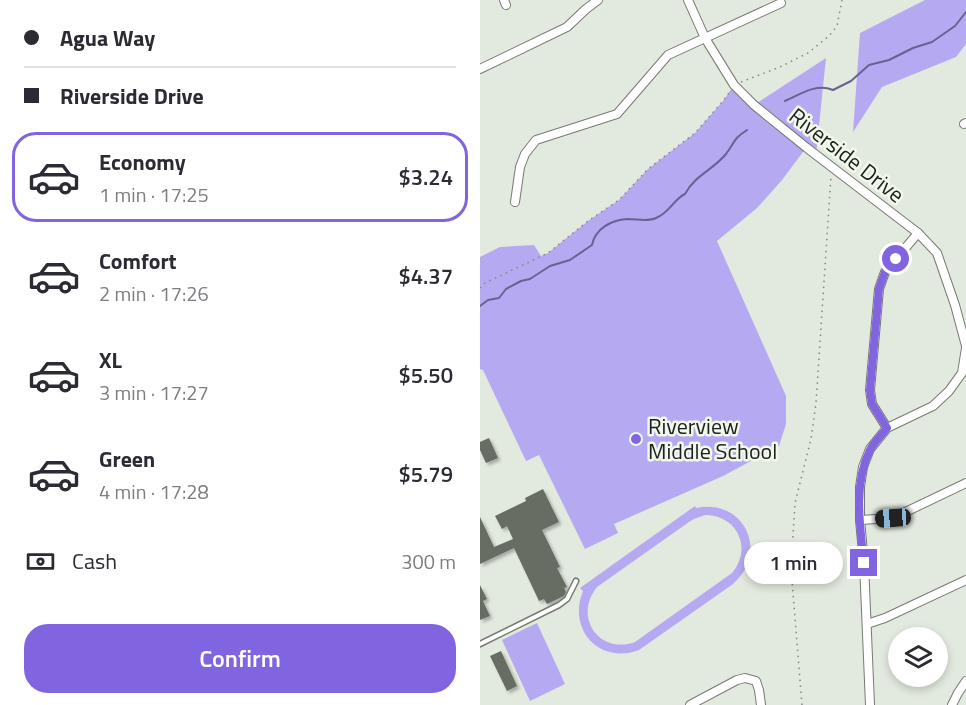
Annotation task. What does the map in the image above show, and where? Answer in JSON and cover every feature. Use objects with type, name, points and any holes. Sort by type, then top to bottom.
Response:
[{"type":"street","points":[[480,69],[567,27],[598,0]]},
{"type":"street","name":"Riverside Drive","points":[[688,0],[705,38],[734,85],[754,105],[831,167],[918,233],[937,253],[955,304],[966,347],[962,373],[949,391],[933,406],[887,428],[870,448],[863,467],[860,487],[860,520],[870,705]]},
{"type":"street","points":[[515,202],[520,167],[525,154],[536,140],[617,114],[668,56],[781,3]]},
{"type":"street","points":[[887,428],[872,404],[870,390],[879,289],[885,272],[918,233]]},
{"type":"street","points":[[955,304],[966,302]]},
{"type":"street","points":[[860,520],[893,518],[966,483]]},
{"type":"street","points":[[867,624],[885,618],[966,580]]},
{"type":"street","points":[[690,705],[736,680],[745,678],[756,681],[761,705]]},
{"type":"street","points":[[952,705],[966,681]]},
{"type":"lane","points":[[480,644],[567,599],[576,581]]},
{"type":"path","points":[[480,288],[485,283],[548,253],[619,200],[648,169],[695,133],[734,85],[808,53],[829,36],[837,26],[842,0]]},
{"type":"path","points":[[802,705],[791,568],[795,503],[811,438],[816,403],[831,167]]},
{"type":"shaded area","points":[[925,0],[966,0],[966,44],[956,57],[882,87],[853,132],[860,33]]},
{"type":"shaded area","points":[[826,58],[816,155],[806,148],[757,208],[717,241],[786,396],[786,424],[779,446],[723,476],[614,524],[618,533],[585,549],[539,455],[526,461],[483,370],[480,369],[480,257],[500,247],[534,245],[541,256],[548,253],[619,200],[648,169],[695,133],[734,85],[754,105]]},
{"type":"shaded area","points":[[695,506],[696,508],[713,507],[727,511],[739,519],[750,543],[750,557],[744,571],[733,584],[639,650],[612,653],[590,641],[583,631],[580,619],[579,605],[583,591],[580,588]],"holes":[[[705,515],[716,516],[733,527],[741,544],[738,563],[732,573],[635,642],[622,645],[610,643],[593,631],[588,610],[590,599],[597,587],[694,519]]]},
{"type":"shaded area","points":[[537,623],[565,684],[530,701],[502,640]]},
{"type":"building","points":[[489,438],[498,458],[486,463],[480,450],[480,442]]},
{"type":"building","points":[[543,489],[559,522],[542,530],[567,587],[564,588],[566,592],[564,596],[547,604],[544,599],[539,601],[514,548],[480,564],[480,517],[494,547],[513,539],[507,526],[502,529],[495,516],[526,501],[525,498]]},
{"type":"building","points":[[480,585],[487,599],[483,601],[490,616],[480,620]]},
{"type":"building","points":[[501,651],[517,686],[507,691],[490,656]]},
{"type":"waterway","points":[[785,101],[815,89],[833,90],[851,81],[869,65],[889,60],[913,48],[932,42],[955,26],[966,12]]},
{"type":"waterway","points":[[480,306],[488,300],[499,298],[506,289],[530,279],[550,266],[570,260],[592,245],[596,234],[610,223],[627,219],[650,220],[661,216],[685,194],[694,182],[721,160],[737,138],[747,130]]},
{"type":"place","name":"Riverview Middle School","points":[[636,439]]},
{"type":"route","points":[[864,563],[860,520],[860,487],[863,467],[870,448],[887,428],[872,404],[870,390],[879,289],[885,272],[896,259]]}]
